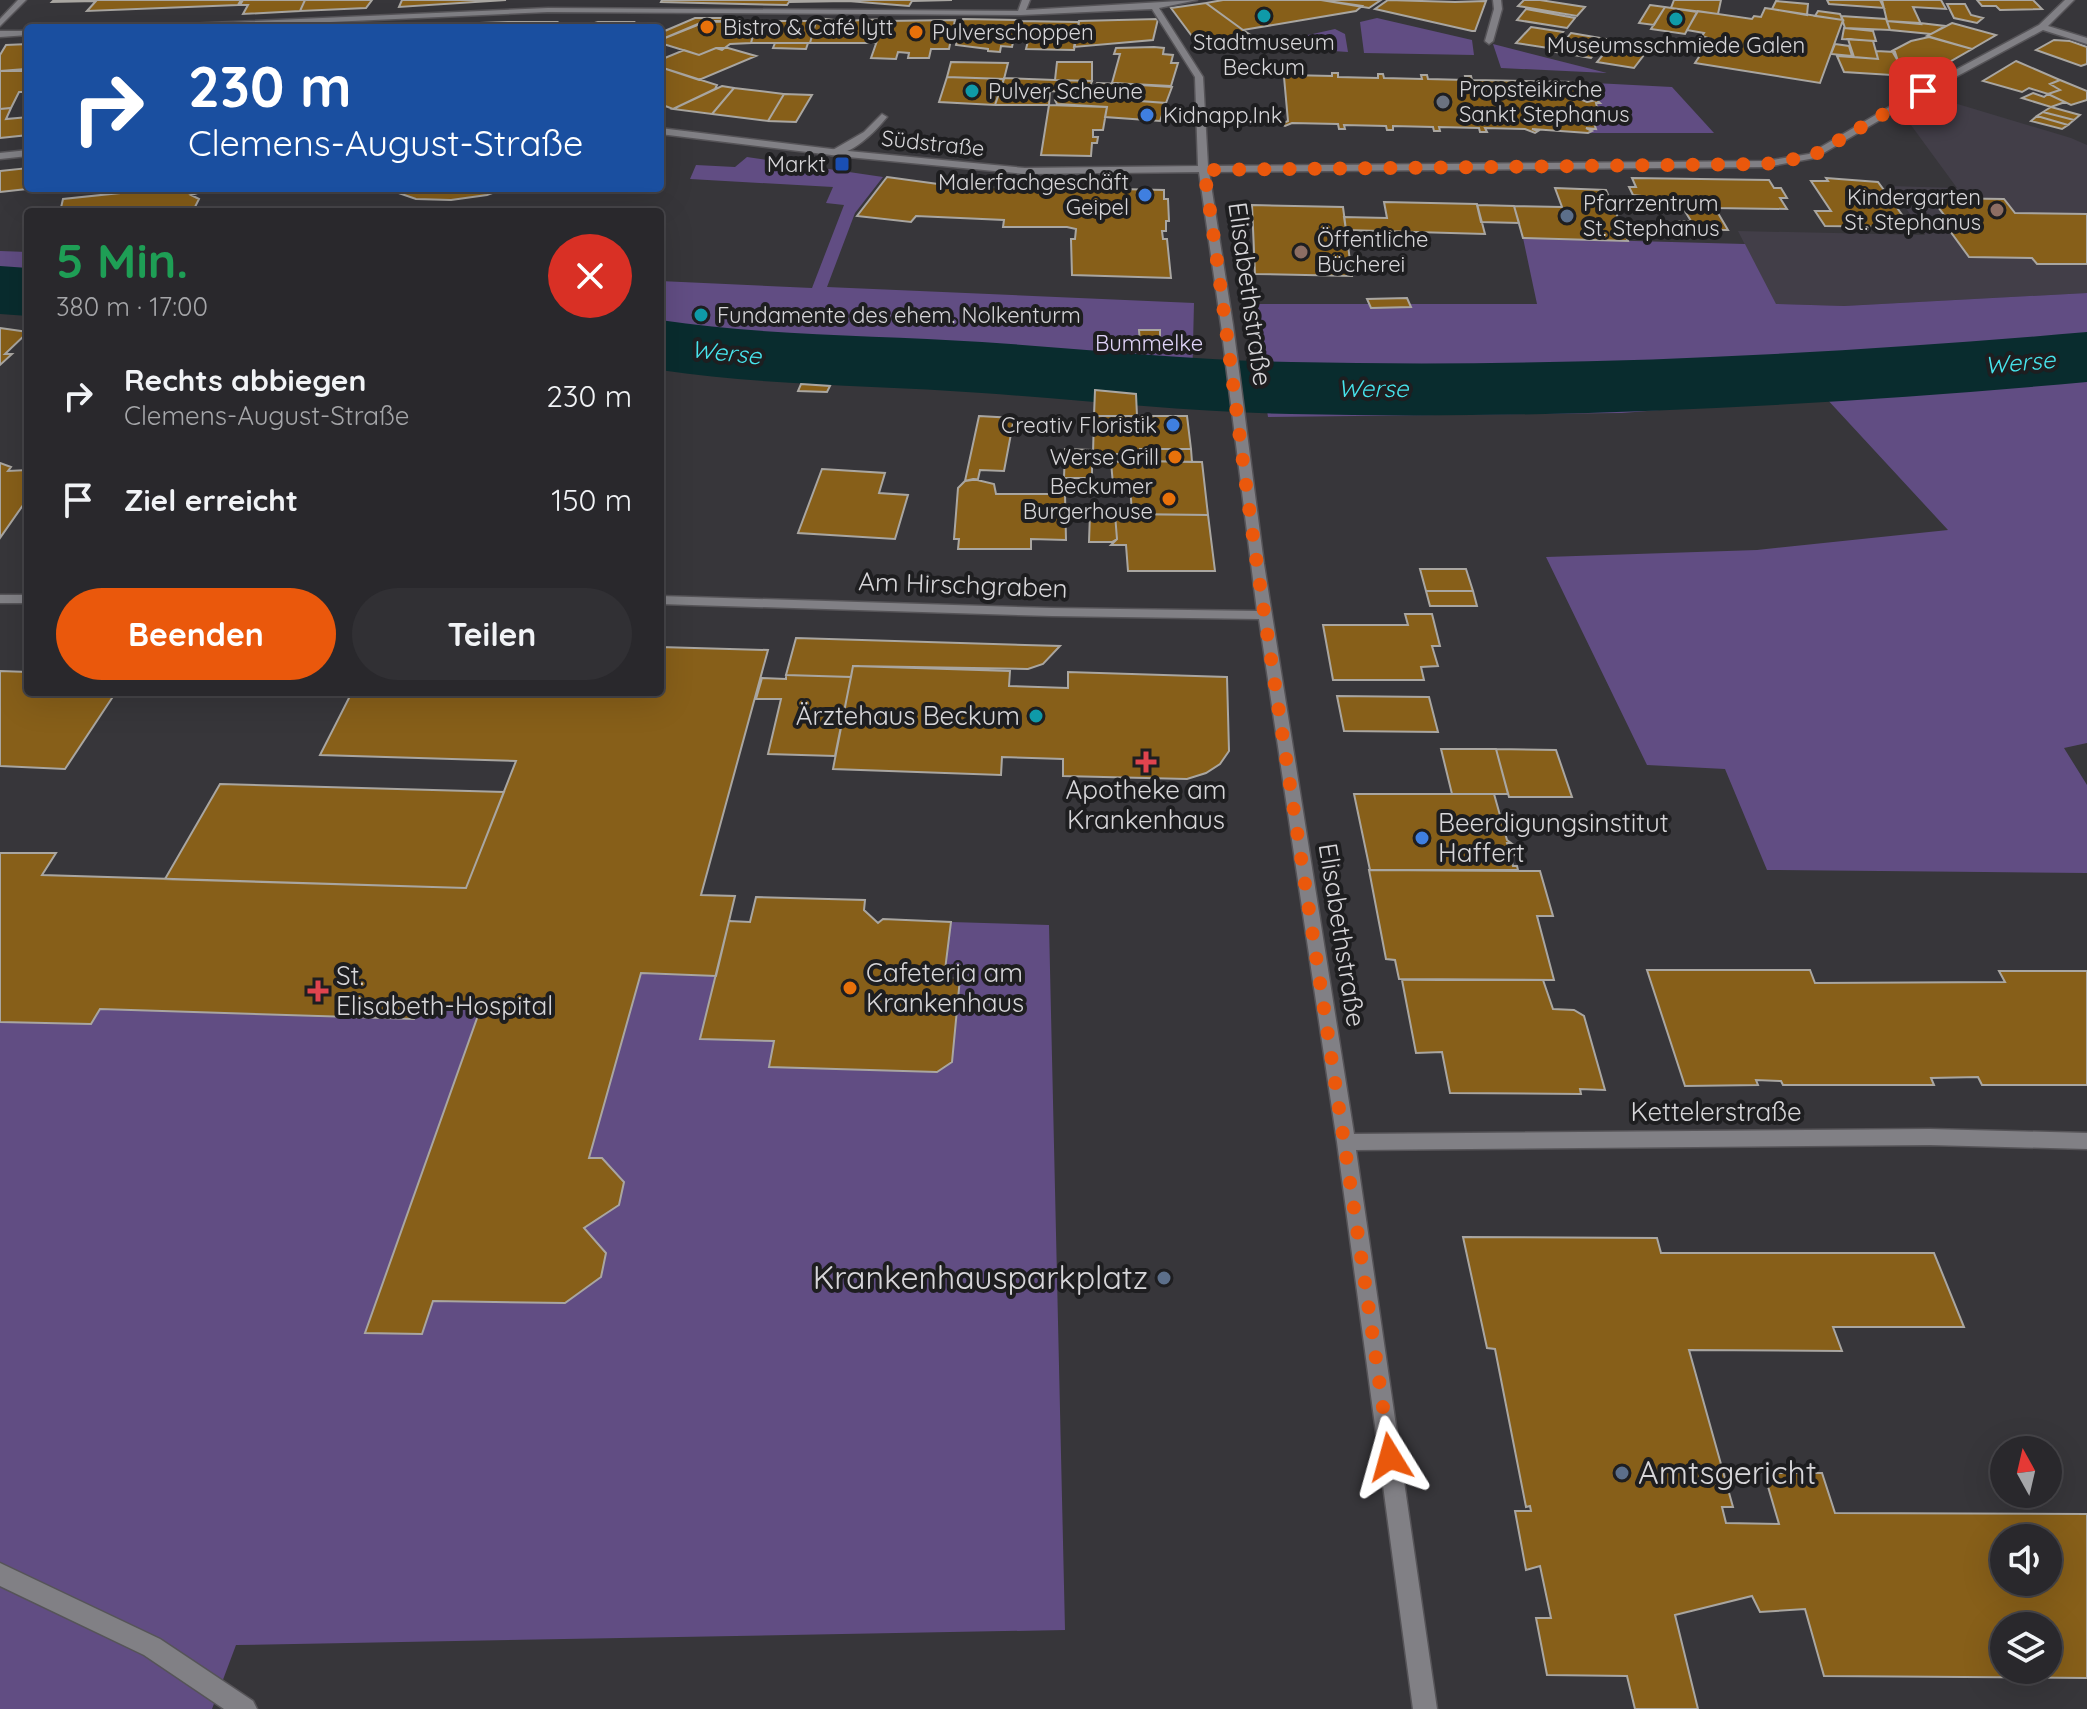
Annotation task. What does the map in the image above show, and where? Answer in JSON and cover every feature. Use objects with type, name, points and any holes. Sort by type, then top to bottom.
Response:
[{"type":"street","points":[[0,24],[22,0]]},
{"type":"street","points":[[1021,13],[1026,0]]},
{"type":"street","points":[[233,24],[548,10],[1021,13],[1154,6],[1193,0]]},
{"type":"street","points":[[1489,41],[1498,9],[1497,0]]},
{"type":"street","name":"Südstraße","points":[[664,132],[834,153],[1025,171],[1766,164],[1812,156],[2042,27],[2070,0]]},
{"type":"street","name":"Elisabethstraße","points":[[1154,6],[1199,77],[1204,170],[1265,615],[1346,1142],[1425,1709]]},
{"type":"street","points":[[2042,27],[2087,41]]},
{"type":"street","points":[[0,34],[24,33]]},
{"type":"street","points":[[834,153],[867,134],[882,117]]},
{"type":"street","points":[[0,156],[24,153]]},
{"type":"street","points":[[0,599],[24,599]]},
{"type":"street","name":"Am Hirschgraben","points":[[664,600],[1265,615]]},
{"type":"street","name":"Kettelerstraße","points":[[1346,1142],[1930,1137],[2087,1141]]},
{"type":"street","points":[[0,1574],[152,1647],[245,1709]]},
{"type":"shaded area","name":"Kindergarten St. Stephanus","points":[[1941,99],[2087,145],[2087,293],[1844,306],[1775,304],[1738,231],[1925,235],[1890,186],[1957,188],[1908,121]]},
{"type":"green space","points":[[1377,18],[1472,40],[1474,55],[1364,53],[1360,22]]},
{"type":"green space","points":[[1335,29],[1345,34],[1348,52],[1259,46]]},
{"type":"green space","points":[[1493,44],[1607,73],[1501,68]]},
{"type":"green space","points":[[1575,82],[1672,87],[1714,133],[1588,133],[1586,128],[1596,128],[1593,121],[1581,116],[1603,112],[1598,111],[1597,101],[1587,102],[1575,97]]},
{"type":"green space","name":"Bummelke","points":[[747,157],[883,177],[855,213],[827,287],[1194,303],[1192,386],[664,362],[664,281],[812,288],[844,205],[826,203],[833,187],[690,179],[696,165],[735,167]]},
{"type":"green space","points":[[1523,238],[1745,244],[1776,304],[1844,306],[2087,293],[2087,743],[2064,748],[2087,785],[2087,873],[1767,870],[1725,769],[1647,765],[1546,557],[1757,550],[1948,530],[1825,397],[1622,413],[1268,417],[1250,304],[1537,304]]},
{"type":"green space","points":[[0,251],[24,252],[24,313],[0,312]]},
{"type":"green space","points":[[951,922],[1049,925],[1065,1630],[236,1645],[212,1709],[0,1709],[0,1022],[91,1024],[100,1009],[414,1019],[420,1005],[481,1007],[366,1333],[422,1334],[433,1301],[564,1303],[601,1277],[606,1253],[584,1228],[619,1205],[624,1182],[602,1158],[589,1158],[641,973],[715,976],[700,1039],[774,1041],[770,1067],[937,1072],[952,1061],[960,979],[944,978]]},
{"type":"building","points":[[54,0],[241,0],[238,5],[87,11],[96,1],[52,2]]},
{"type":"building","points":[[243,0],[305,0],[300,11],[243,14],[248,5],[240,5]]},
{"type":"building","points":[[305,0],[372,0],[366,8],[300,11]]},
{"type":"building","points":[[402,0],[506,0],[399,7]]},
{"type":"building","points":[[662,0],[952,0],[912,1],[909,6],[848,1],[789,2],[787,5]]},
{"type":"building","points":[[1223,0],[1321,0],[1362,6],[1356,11],[1243,30],[1206,3]]},
{"type":"building","points":[[1321,0],[1381,0],[1369,8]]},
{"type":"building","points":[[1388,0],[1486,1],[1475,31],[1472,31],[1375,9]]},
{"type":"building","points":[[1524,0],[1585,7],[1577,16],[1518,6]]},
{"type":"building","points":[[1674,0],[1721,0],[1718,14],[1671,8]]},
{"type":"building","points":[[1827,0],[1880,0],[1884,8],[1829,4]]},
{"type":"building","points":[[1882,0],[1941,0],[1946,9],[1913,7],[1921,24],[1887,21]]},
{"type":"building","points":[[1977,0],[2033,0],[2042,9],[2000,10],[1996,6],[1982,6]]},
{"type":"building","points":[[1776,1],[1808,4],[1807,15],[1772,9]]},
{"type":"building","points":[[1206,3],[1249,34],[1197,43],[1171,8]]},
{"type":"building","points":[[1947,4],[1965,4],[1971,15],[1983,18],[1977,23],[1954,18]]},
{"type":"building","points":[[1650,5],[1665,7],[1654,25],[1639,23]]},
{"type":"building","name":"Museumsschmiede Galen","points":[[1665,7],[1697,12],[1685,34],[1651,29]]},
{"type":"building","points":[[1765,8],[1843,20],[1820,83],[1695,63],[1711,39],[1702,36],[1704,33],[1687,30],[1698,11],[1752,19],[1754,16],[1761,17]]},
{"type":"building","points":[[1526,9],[1575,18],[1567,28],[1517,20]]},
{"type":"building","points":[[1818,11],[1840,14],[1843,20],[1815,16]]},
{"type":"building","points":[[1841,16],[1886,19],[1890,30],[1845,28]]},
{"type":"building","points":[[695,18],[731,18],[730,21],[705,21],[664,38],[664,31]]},
{"type":"building","points":[[817,18],[843,21],[885,19],[876,43],[810,43]]},
{"type":"building","points":[[963,19],[1018,20],[1012,47],[1001,46],[1000,52],[956,45]]},
{"type":"building","points":[[1158,19],[1153,40],[1074,47],[1079,21]]},
{"type":"building","name":"Pulverschoppen","points":[[955,20],[949,49],[931,49],[929,58],[908,58],[909,53],[898,52],[896,59],[871,58],[884,21]]},
{"type":"building","points":[[757,21],[751,43],[730,44],[722,50],[716,48],[699,55],[664,44],[664,38],[705,22]]},
{"type":"building","points":[[757,21],[816,21],[810,43],[751,43]]},
{"type":"building","points":[[1018,21],[1079,22],[1074,50],[1026,49],[1029,37],[1015,35]]},
{"type":"building","points":[[1887,21],[1945,26],[1931,34],[1890,30]]},
{"type":"building","points":[[508,22],[557,22],[556,24],[453,24]]},
{"type":"building","points":[[598,22],[634,22],[633,24],[591,24]]},
{"type":"building","points":[[1952,23],[1996,35],[1972,49],[1927,36]]},
{"type":"building","points":[[1531,27],[1563,32],[1548,48],[1516,43]]},
{"type":"building","points":[[1844,28],[1873,31],[1876,41],[1842,39]]},
{"type":"building","points":[[1571,33],[1606,39],[1591,58],[1556,52]]},
{"type":"building","points":[[1929,37],[1972,49],[1923,77],[1915,62],[1898,61],[1892,51],[1911,41]]},
{"type":"building","points":[[1848,39],[1873,41],[1878,59],[1854,57]]},
{"type":"building","points":[[2054,40],[2087,47],[2087,64],[2081,66],[2036,50]]},
{"type":"building","points":[[775,43],[808,43],[806,49],[773,48]]},
{"type":"building","points":[[24,44],[24,71],[0,71],[0,55],[6,45]]},
{"type":"building","points":[[1835,44],[1849,46],[1852,56],[1831,54]]},
{"type":"building","points":[[1611,45],[1647,51],[1634,68],[1597,62]]},
{"type":"building","points":[[716,48],[728,48],[756,56],[699,80],[664,68],[664,58],[684,50],[699,55]]},
{"type":"building","points":[[1116,48],[1164,48],[1163,54],[1173,55],[1171,63],[1178,63],[1171,86],[1112,83],[1120,54],[1114,54]]},
{"type":"building","points":[[1876,51],[1895,52],[1898,61],[1915,62],[1923,77],[1844,72],[1837,56],[1878,59]]},
{"type":"building","points":[[2016,61],[2060,80],[2050,84],[2060,90],[2048,94],[2029,88],[2022,92],[1983,81]]},
{"type":"building","points":[[951,62],[1008,63],[1004,79],[947,77]]},
{"type":"building","points":[[1057,62],[1092,62],[1092,81],[1055,80]]},
{"type":"building","points":[[664,68],[717,85],[715,89],[673,109],[664,106]]},
{"type":"building","points":[[24,69],[24,92],[19,92],[11,108],[0,109],[0,71]]},
{"type":"building","name":"Propsteikirche Sankt Stephanus","points":[[1332,73],[1338,73],[1338,77],[1378,78],[1378,74],[1383,74],[1384,78],[1422,79],[1421,75],[1427,75],[1428,79],[1466,80],[1465,76],[1471,76],[1472,80],[1575,82],[1578,93],[1575,97],[1587,102],[1597,100],[1600,103],[1596,103],[1598,111],[1603,112],[1581,116],[1593,120],[1596,129],[1586,128],[1592,131],[1588,133],[1532,129],[1538,131],[1535,133],[1525,129],[1485,128],[1487,132],[1480,132],[1479,128],[1439,127],[1440,131],[1434,131],[1433,127],[1393,126],[1393,130],[1387,130],[1386,126],[1344,125],[1345,129],[1339,129],[1338,124],[1292,123],[1285,126],[1281,124],[1288,121],[1284,77],[1277,74],[1288,75],[1332,76]]},
{"type":"building","name":"Pulver Scheune","points":[[947,77],[1004,79],[995,105],[939,102]]},
{"type":"building","points":[[1004,78],[1092,81],[1088,92],[1050,91],[1049,105],[995,105]]},
{"type":"building","points":[[2060,80],[2087,91],[2087,100],[2071,105],[2048,94],[2060,90],[2050,84]]},
{"type":"building","points":[[1097,83],[1172,87],[1166,103],[1102,98],[1105,92],[1093,91]]},
{"type":"building","points":[[722,86],[734,88],[712,114],[673,109]]},
{"type":"building","points":[[734,88],[784,94],[768,121],[712,114]]},
{"type":"building","points":[[2033,93],[2044,97],[2048,94],[2065,102],[2051,107],[2022,98]]},
{"type":"building","points":[[784,94],[812,95],[796,122],[768,121]]},
{"type":"building","points":[[1058,97],[1166,103],[1160,121],[1105,117],[1107,107],[1057,104],[1055,100]]},
{"type":"building","points":[[1049,105],[1107,107],[1103,130],[1093,130],[1093,137],[1098,137],[1097,143],[1092,143],[1091,156],[1041,155]]},
{"type":"building","points":[[2051,107],[2080,115],[2074,120],[2043,112]]},
{"type":"building","points":[[11,108],[6,119],[24,117],[24,135],[0,138],[0,109]]},
{"type":"building","points":[[2043,112],[2074,120],[2068,125],[2037,116]]},
{"type":"building","points":[[2037,116],[2068,125],[2062,129],[2031,121]]},
{"type":"building","points":[[24,168],[24,189],[0,192],[0,171]]},
{"type":"building","points":[[887,177],[960,187],[1056,188],[1056,185],[1074,185],[1073,188],[1164,190],[1164,199],[1168,199],[1169,221],[1166,221],[1166,231],[1162,231],[1163,239],[1167,239],[1171,278],[1072,275],[1071,239],[1075,239],[1076,229],[1067,227],[1003,227],[1004,220],[916,216],[911,222],[857,216]]},
{"type":"building","points":[[1632,178],[1769,180],[1774,188],[1781,188],[1787,198],[1780,198],[1787,209],[1646,207],[1641,196],[1633,195],[1629,187],[1636,187]]},
{"type":"building","points":[[1826,178],[1878,182],[1911,227],[1825,226],[1815,211],[1831,211],[1811,181],[1828,181]]},
{"type":"building","name":"Pfarrzentrum St. Stephanus","points":[[1555,188],[1606,190],[1628,241],[1523,238],[1514,206],[1562,207]]},
{"type":"building","points":[[201,192],[191,195],[199,199],[192,208],[61,208],[63,199],[120,193]]},
{"type":"building","points":[[396,192],[495,192],[451,200],[416,199]]},
{"type":"building","name":"Kindergarten St. Stephanus","points":[[1931,198],[2004,199],[2015,213],[2087,214],[2087,264],[2037,264],[2032,258],[1969,257],[1950,231],[1969,231],[1957,216],[1945,216]]},
{"type":"building","points":[[1384,202],[1477,204],[1485,234],[1346,230],[1344,217],[1387,218]]},
{"type":"building","name":"Öffentliche Bücherei","points":[[1252,205],[1343,207],[1352,276],[1255,274]]},
{"type":"building","points":[[1477,205],[1514,206],[1519,223],[1481,222]]},
{"type":"building","points":[[1683,208],[1715,208],[1728,230],[1683,230],[1678,221],[1691,221]]},
{"type":"building","points":[[1407,298],[1411,307],[1371,308],[1367,299]]},
{"type":"building","points":[[0,328],[24,331],[24,336],[5,354],[12,354],[0,365]]},
{"type":"building","points":[[1139,330],[1160,330],[1160,343],[1140,343]]},
{"type":"building","points":[[801,384],[830,386],[827,392],[798,391]]},
{"type":"building","points":[[1095,390],[1136,394],[1137,416],[1094,416]]},
{"type":"building","points":[[979,416],[1014,418],[1004,471],[980,470],[978,479],[965,481]]},
{"type":"building","points":[[1094,416],[1187,416],[1191,449],[1140,449],[1140,454],[1093,454]]},
{"type":"building","points":[[1065,449],[1092,450],[1092,478],[1064,478]]},
{"type":"building","points":[[1140,449],[1191,449],[1192,462],[1140,461]]},
{"type":"building","name":"Beckumer Burgerhouse","points":[[1111,462],[1202,462],[1208,515],[1132,514],[1130,484],[1113,484]]},
{"type":"building","points":[[0,463],[11,467],[8,471],[24,470],[24,504],[0,538]]},
{"type":"building","points":[[822,469],[885,473],[879,493],[908,495],[895,539],[798,533]]},
{"type":"building","points":[[973,479],[994,484],[996,494],[1065,494],[1066,540],[1031,539],[1031,549],[958,549],[959,539],[954,539],[958,488],[965,481]]},
{"type":"building","points":[[1090,514],[1115,514],[1117,539],[1112,542],[1089,542]]},
{"type":"building","points":[[1115,514],[1208,515],[1215,571],[1128,571],[1126,545],[1111,545],[1117,539]]},
{"type":"building","points":[[1420,569],[1466,569],[1473,591],[1426,591]]},
{"type":"building","points":[[1426,591],[1473,591],[1477,606],[1430,606]]},
{"type":"building","points":[[1405,614],[1432,614],[1440,646],[1432,646],[1438,666],[1421,667],[1424,680],[1333,680],[1323,625],[1408,625]]},
{"type":"building","points":[[796,638],[1060,646],[1043,664],[1028,669],[853,666],[851,677],[786,675]]},
{"type":"building","name":"St. Elisabeth-Hospital","points":[[664,647],[768,650],[701,895],[735,896],[716,976],[641,973],[589,1158],[602,1158],[624,1182],[619,1205],[584,1228],[606,1253],[601,1277],[565,1303],[433,1301],[422,1334],[365,1333],[481,1007],[420,1005],[414,1019],[100,1009],[91,1024],[0,1022],[0,853],[56,853],[42,875],[466,888],[516,761],[320,755],[350,696],[664,696]]},
{"type":"building","name":"Ärztehaus Beckum","points":[[853,666],[1010,671],[1009,686],[1068,688],[1068,672],[1227,677],[1229,751],[1220,764],[1206,773],[1187,779],[1063,776],[1063,759],[1002,757],[1001,775],[833,769]]},
{"type":"building","points":[[0,671],[24,672],[24,696],[113,696],[65,769],[0,766]]},
{"type":"building","points":[[786,675],[851,677],[835,756],[768,754],[781,699],[756,699],[762,678],[786,679]]},
{"type":"building","points":[[1337,696],[1429,697],[1438,732],[1344,731]]},
{"type":"building","points":[[1441,749],[1496,749],[1508,794],[1452,794]]},
{"type":"building","points":[[1496,749],[1556,750],[1572,797],[1509,797]]},
{"type":"building","points":[[220,784],[504,792],[466,888],[165,879]]},
{"type":"building","points":[[1354,794],[1494,794],[1507,840],[1511,843],[1507,843],[1510,854],[1514,855],[1511,857],[1513,866],[1517,866],[1518,870],[1370,870]]},
{"type":"building","points":[[1369,870],[1540,871],[1553,916],[1537,916],[1554,980],[1399,979],[1395,960],[1386,959]]},
{"type":"building","points":[[756,897],[865,900],[864,910],[878,923],[883,919],[951,922],[944,978],[960,978],[952,1062],[937,1072],[769,1067],[774,1041],[700,1039],[729,921],[750,922]]},
{"type":"building","points":[[1647,970],[1810,970],[1815,983],[2005,982],[1999,971],[2087,971],[2087,1085],[1982,1085],[1978,1077],[1931,1078],[1934,1085],[1783,1085],[1781,1081],[1756,1080],[1758,1085],[1685,1086]]},
{"type":"building","points":[[1402,980],[1543,980],[1553,1009],[1574,1010],[1584,1016],[1605,1090],[1580,1089],[1581,1094],[1450,1093],[1442,1052],[1416,1053]]},
{"type":"building","name":"Amtsgericht","points":[[1463,1237],[1657,1238],[1661,1253],[1934,1253],[1964,1327],[1833,1327],[1842,1351],[1689,1350],[1733,1507],[1722,1507],[1726,1523],[1779,1524],[1764,1473],[1822,1473],[1835,1513],[2087,1514],[2087,1678],[2062,1678],[2062,1612],[1990,1612],[1990,1677],[1824,1676],[1805,1609],[1760,1612],[1752,1596],[1675,1615],[1698,1709],[1635,1709],[1627,1676],[1547,1675],[1536,1618],[1551,1618],[1540,1566],[1526,1570],[1515,1511],[1531,1511],[1530,1506],[1526,1507],[1495,1349],[1487,1348]]},
{"type":"waterway","name":"Werse","points":[[0,290],[24,292]]},
{"type":"waterway","name":"Werse","points":[[664,346],[721,354],[888,361],[1286,388],[1466,390],[1871,376],[2087,357]]},
{"type":"place","name":"Stadtmuseum Beckum","points":[[1264,16]]},
{"type":"place","name":"Museumsschmiede Galen","points":[[1676,19]]},
{"type":"place","name":"Bistro & Café lytt","points":[[707,27]]},
{"type":"place","name":"Pulverschoppen","points":[[916,32]]},
{"type":"place","name":"Pulver Scheune","points":[[972,91]]},
{"type":"place","name":"Propsteikirche Sankt Stephanus","points":[[1443,102]]},
{"type":"place","name":"Kidnapp.Ink","points":[[1147,115]]},
{"type":"place","name":"Markt","points":[[842,164]]},
{"type":"place","name":"Malerfachgeschäft Geipel","points":[[1145,195]]},
{"type":"place","name":"Kindergarten St. Stephanus","points":[[1997,210]]},
{"type":"place","name":"Pfarrzentrum St. Stephanus","points":[[1567,216]]},
{"type":"place","name":"Öffentliche Bücherei","points":[[1301,252]]},
{"type":"place","name":"Fundamente des ehem. Nolkenturm","points":[[701,315]]},
{"type":"place","name":"Creativ Floristik","points":[[1173,425]]},
{"type":"place","name":"Werse Grill","points":[[1175,457]]},
{"type":"place","name":"Beckumer Burgerhouse","points":[[1169,499]]},
{"type":"place","name":"Ärztehaus Beckum","points":[[1036,716]]},
{"type":"place","name":"Apotheke am Krankenhaus","points":[[1146,762]]},
{"type":"place","name":"Beerdigungsinstitut Haffert","points":[[1422,838]]},
{"type":"place","name":"Cafeteria am Krankenhaus","points":[[850,988]]},
{"type":"place","name":"St. Elisabeth-Hospital","points":[[318,991]]},
{"type":"place","name":"Krankenhausparkplatz","points":[[1164,1278]]},
{"type":"place","name":"Amtsgericht","points":[[1622,1473]]},
{"type":"route","points":[[1390,1457],[1346,1142],[1257,564],[1204,170],[1766,164],[1812,156],[1923,91]]}]
